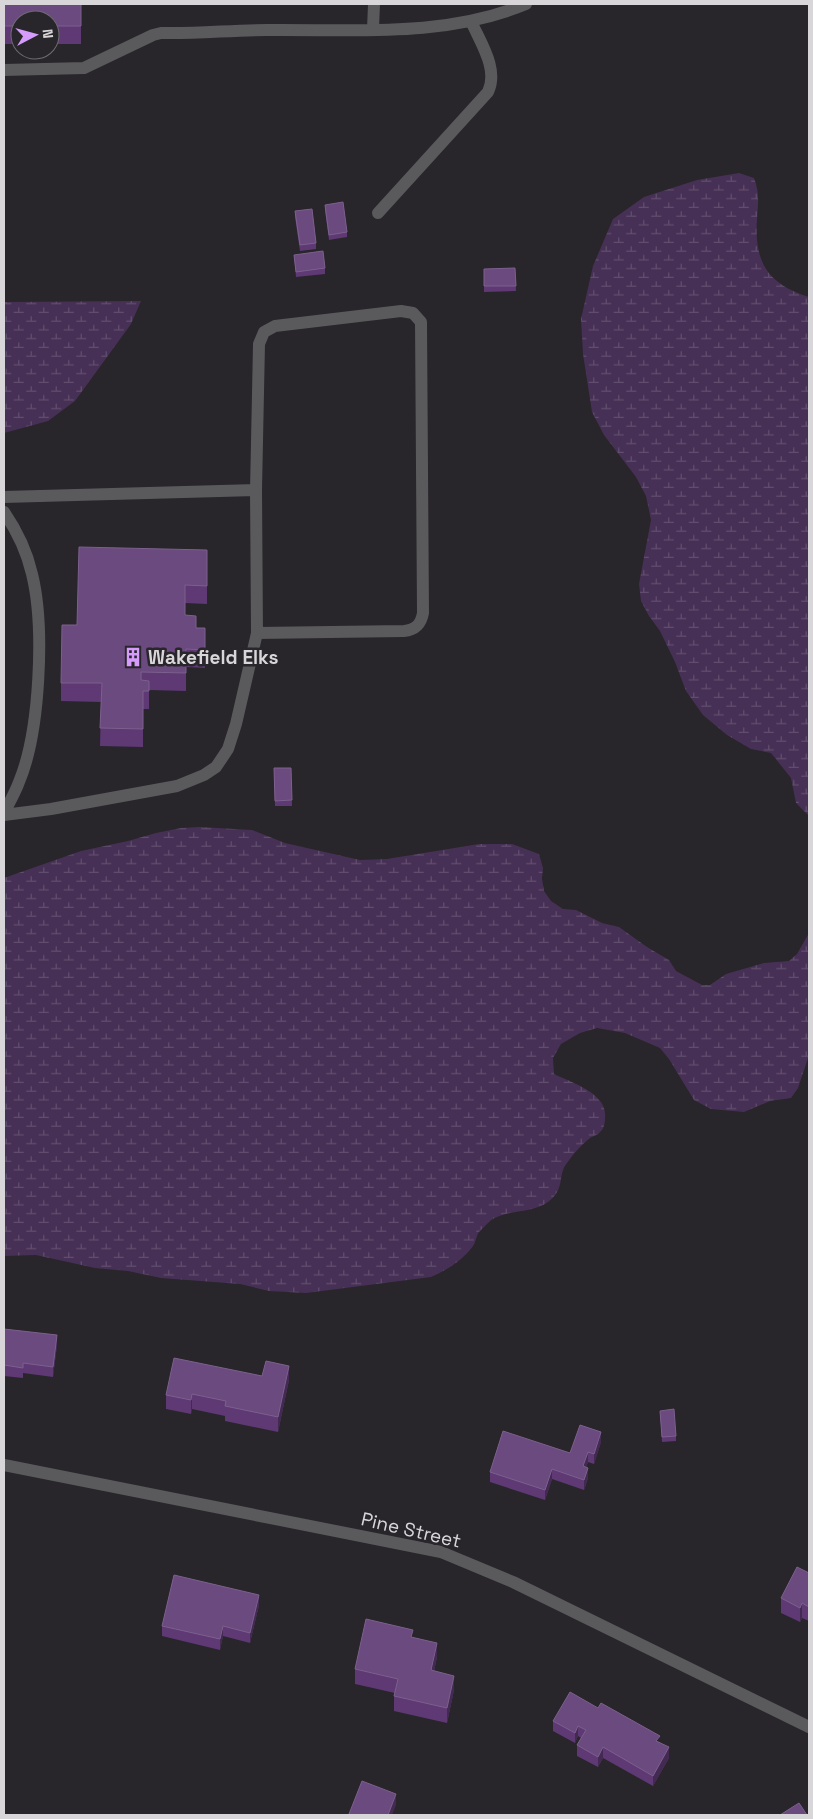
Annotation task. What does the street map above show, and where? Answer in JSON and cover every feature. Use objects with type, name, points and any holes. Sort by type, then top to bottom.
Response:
[{"type":"street","points":[[373,29],[374,4]]},
{"type":"street","points":[[4,70],[84,68],[161,33],[257,30],[418,29],[502,14],[526,4]]},
{"type":"street","points":[[378,213],[490,87],[492,71],[471,21]]},
{"type":"street","points":[[4,814],[51,809],[177,786],[204,775],[216,767],[228,749],[236,724],[258,634],[256,490],[259,344],[261,334],[269,328],[284,325],[401,310],[409,311],[416,315],[421,322],[422,329],[422,620],[415,628],[404,631],[258,634]]},
{"type":"street","points":[[4,497],[256,490]]},
{"type":"street","points":[[4,512],[16,532],[32,575],[37,598],[38,643],[36,707],[30,746],[20,782],[4,814]]},
{"type":"street","name":"Pine Street","points":[[4,1465],[441,1552],[513,1582],[809,1727]]},
{"type":"green space","points":[[739,173],[754,178],[756,184],[758,198],[758,248],[766,270],[783,286],[809,297],[809,816],[796,803],[791,778],[771,753],[751,749],[727,735],[703,715],[686,691],[660,631],[641,601],[639,584],[651,520],[646,496],[636,477],[604,435],[592,412],[583,354],[581,319],[593,266],[613,219],[644,197],[697,180]]},
{"type":"green space","points":[[141,301],[131,324],[75,401],[48,421],[4,433],[4,302]]},
{"type":"green space","points":[[200,827],[252,830],[285,843],[360,860],[387,859],[479,844],[512,844],[539,854],[543,868],[544,891],[551,901],[563,909],[576,910],[602,923],[619,927],[669,960],[676,971],[702,985],[710,985],[726,974],[764,963],[789,961],[797,954],[809,933],[809,1055],[798,1088],[791,1098],[770,1101],[744,1112],[711,1109],[694,1100],[669,1059],[660,1048],[625,1033],[597,1028],[580,1033],[561,1044],[553,1058],[554,1074],[579,1085],[595,1095],[604,1109],[605,1118],[602,1129],[584,1143],[570,1159],[562,1172],[559,1187],[554,1197],[541,1206],[496,1217],[479,1232],[474,1244],[460,1260],[431,1277],[306,1293],[269,1291],[240,1284],[161,1278],[128,1271],[95,1268],[36,1255],[4,1256],[4,878],[81,851],[156,833],[181,828]]},
{"type":"building","points":[[4,4],[81,4],[81,26],[60,26],[60,10],[10,10],[10,26],[4,26]]},
{"type":"building","points":[[343,202],[347,232],[329,235],[325,205]]},
{"type":"building","points":[[312,209],[316,243],[300,245],[295,211]]},
{"type":"building","points":[[323,251],[325,268],[296,272],[294,255]]},
{"type":"building","points":[[515,268],[516,286],[484,286],[484,269]]},
{"type":"building","name":"Wakefield Elks","points":[[79,547],[207,550],[207,586],[185,585],[185,615],[196,616],[196,628],[205,628],[205,650],[186,649],[186,673],[141,672],[141,680],[149,681],[149,691],[143,691],[143,729],[100,728],[102,683],[61,683],[62,625],[77,625]]},
{"type":"building","points":[[274,768],[291,768],[292,800],[275,801]]},
{"type":"building","points":[[4,1329],[57,1335],[53,1367],[23,1363],[23,1368],[4,1365]]},
{"type":"building","points":[[174,1358],[262,1376],[266,1361],[289,1366],[278,1417],[225,1406],[226,1401],[192,1394],[191,1400],[166,1395]]},
{"type":"building","points":[[674,1409],[676,1436],[662,1437],[660,1411]]},
{"type":"building","points":[[580,1425],[601,1432],[594,1454],[588,1452],[583,1466],[588,1468],[584,1480],[552,1469],[545,1490],[490,1472],[503,1431],[570,1453]]},
{"type":"building","points":[[797,1567],[809,1573],[809,1607],[802,1603],[800,1608],[781,1598]]},
{"type":"building","points":[[174,1575],[259,1595],[250,1633],[223,1626],[220,1639],[162,1626]]},
{"type":"building","points":[[366,1619],[413,1630],[411,1637],[437,1643],[431,1670],[454,1676],[447,1708],[394,1696],[398,1679],[355,1669]]},
{"type":"building","points":[[570,1692],[598,1708],[601,1703],[660,1736],[656,1741],[669,1747],[653,1776],[603,1747],[598,1757],[577,1745],[586,1730],[578,1726],[575,1733],[553,1721]]},
{"type":"building","points":[[362,1781],[396,1794],[388,1815],[349,1814]]},
{"type":"building","points":[[799,1803],[807,1815],[780,1815]]},
{"type":"place","name":"Wakefield Elks","points":[[133,657]]}]
